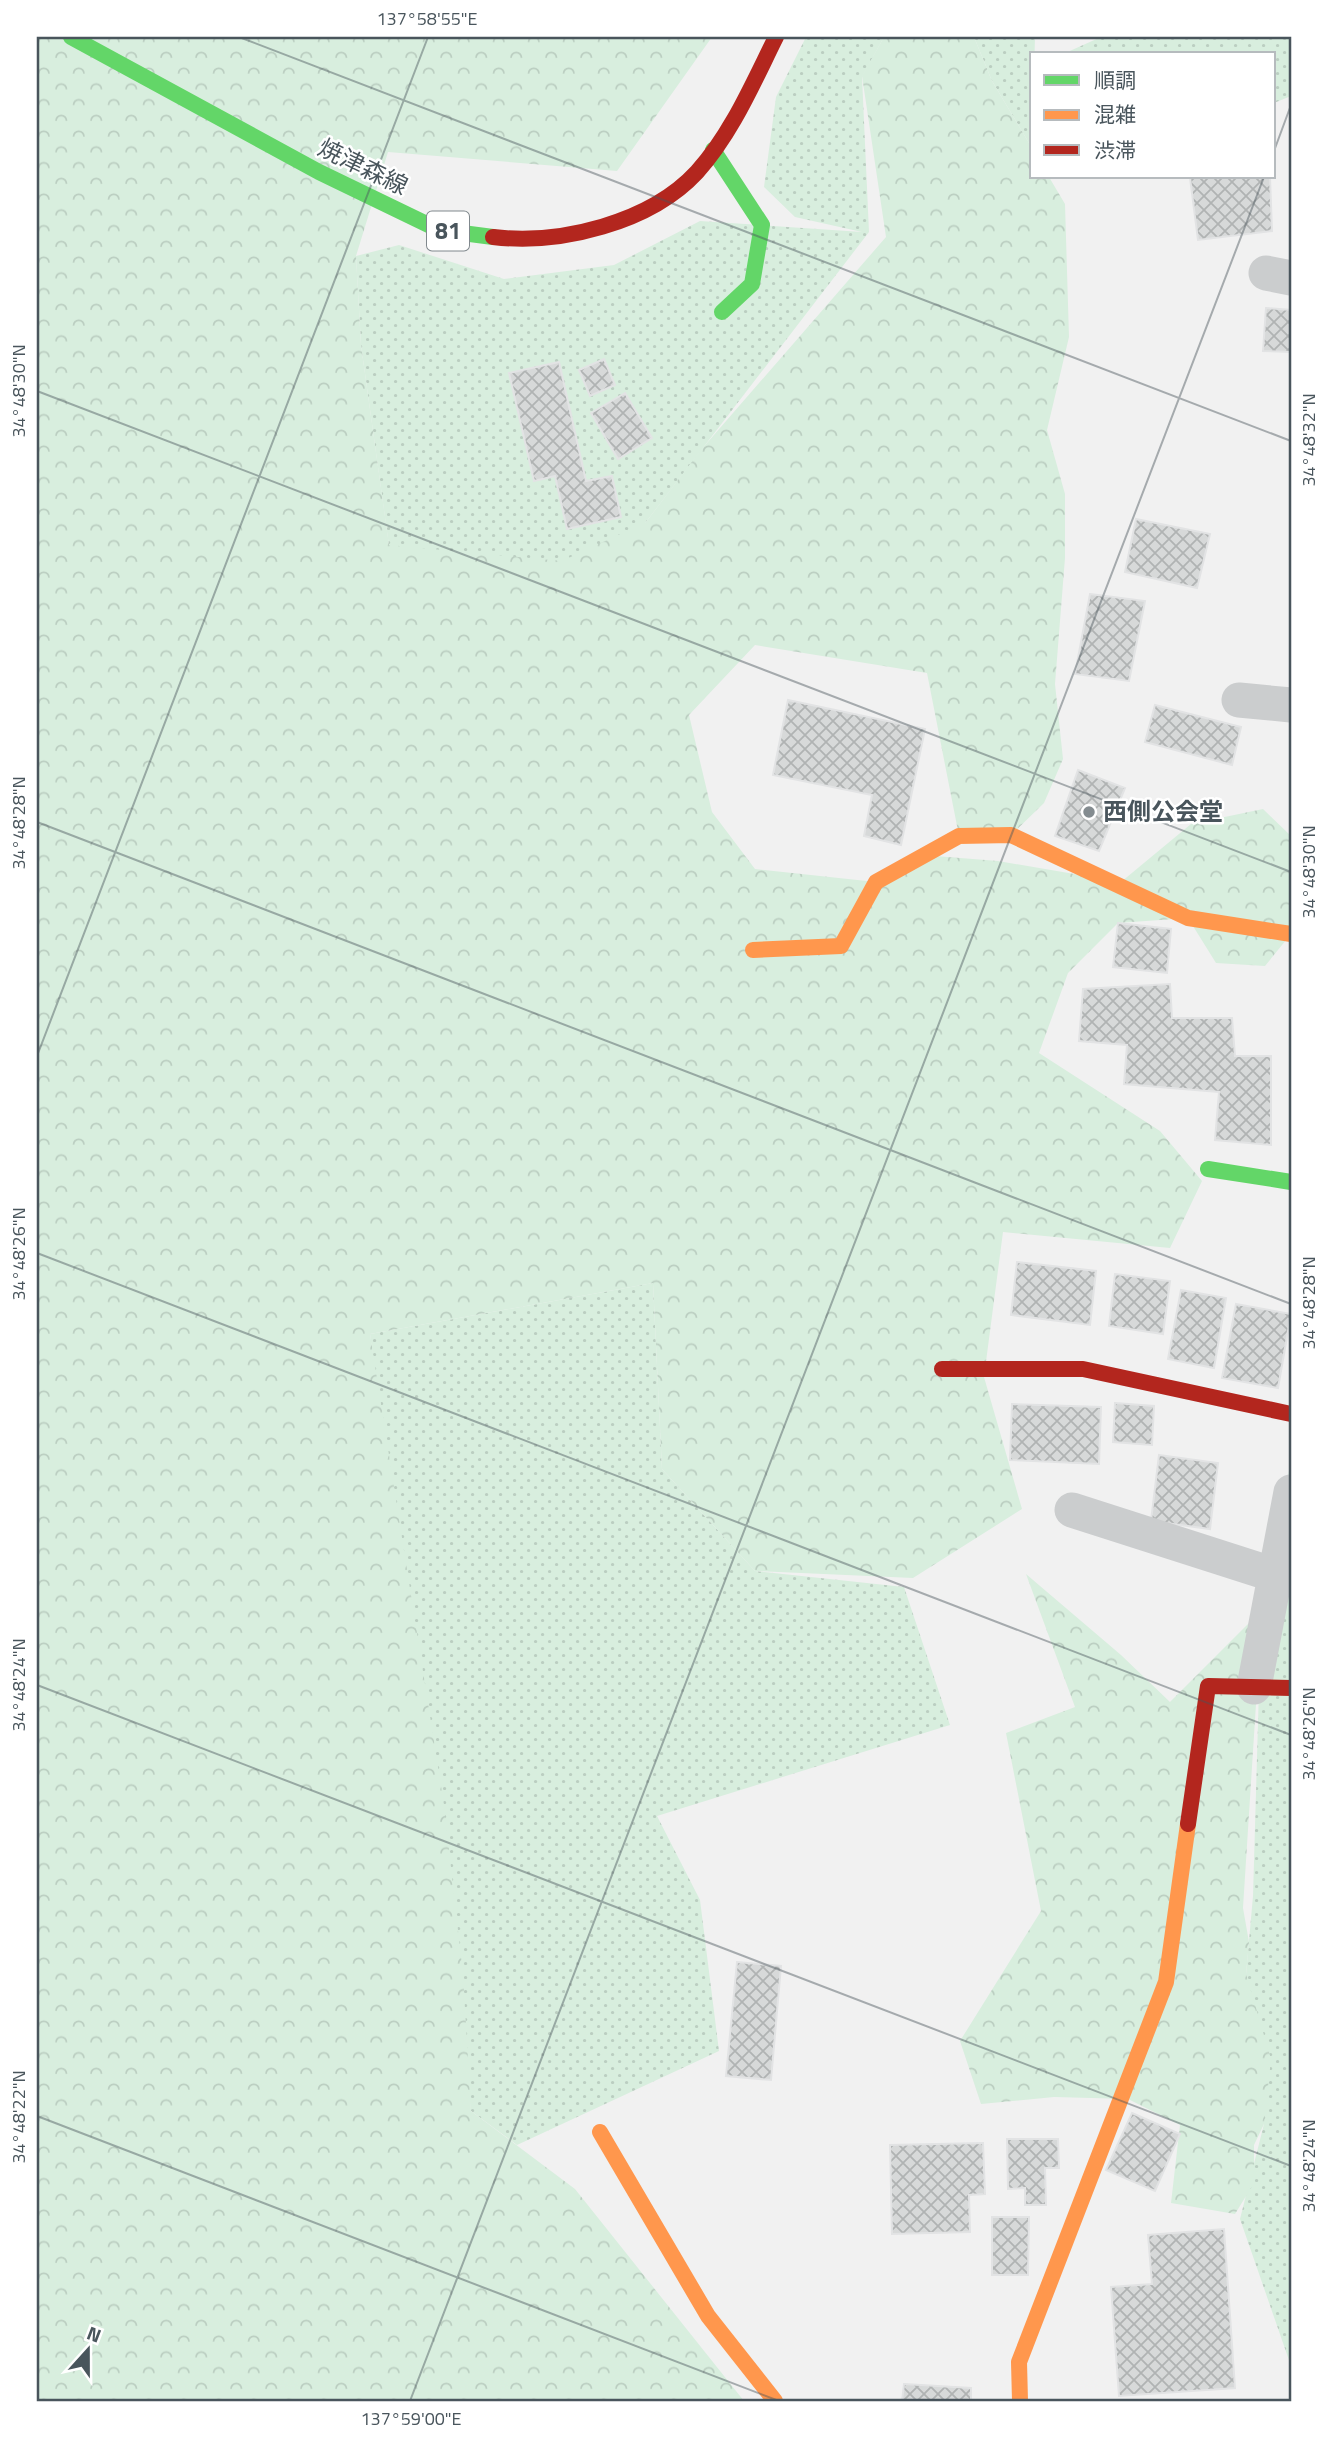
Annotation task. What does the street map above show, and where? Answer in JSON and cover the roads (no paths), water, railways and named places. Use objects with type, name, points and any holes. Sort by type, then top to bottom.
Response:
[{"type":"street","name":"焼津森線","points":[[71,37],[319,172],[439,230],[519,240],[589,233],[646,209],[696,173],[733,123],[776,37]]},
{"type":"street","points":[[713,150],[762,225],[752,284],[722,312]]},
{"type":"street","points":[[1239,700],[1291,705]]},
{"type":"street","points":[[753,950],[841,946],[876,882],[959,836],[1011,835],[1188,918],[1291,934]]},
{"type":"street","points":[[1208,1169],[1291,1182]]},
{"type":"street","points":[[942,1369],[1083,1369],[1291,1415]]},
{"type":"street","points":[[1254,1687],[1291,1492]]},
{"type":"street","points":[[1072,1510],[1275,1574]]},
{"type":"street","points":[[1020,2401],[1019,2362],[1166,1982],[1208,1686],[1291,1688]]},
{"type":"street","points":[[600,2132],[708,2316],[775,2401]]},
{"type":"place","name":"西側公会堂","points":[[1089,812]]}]
